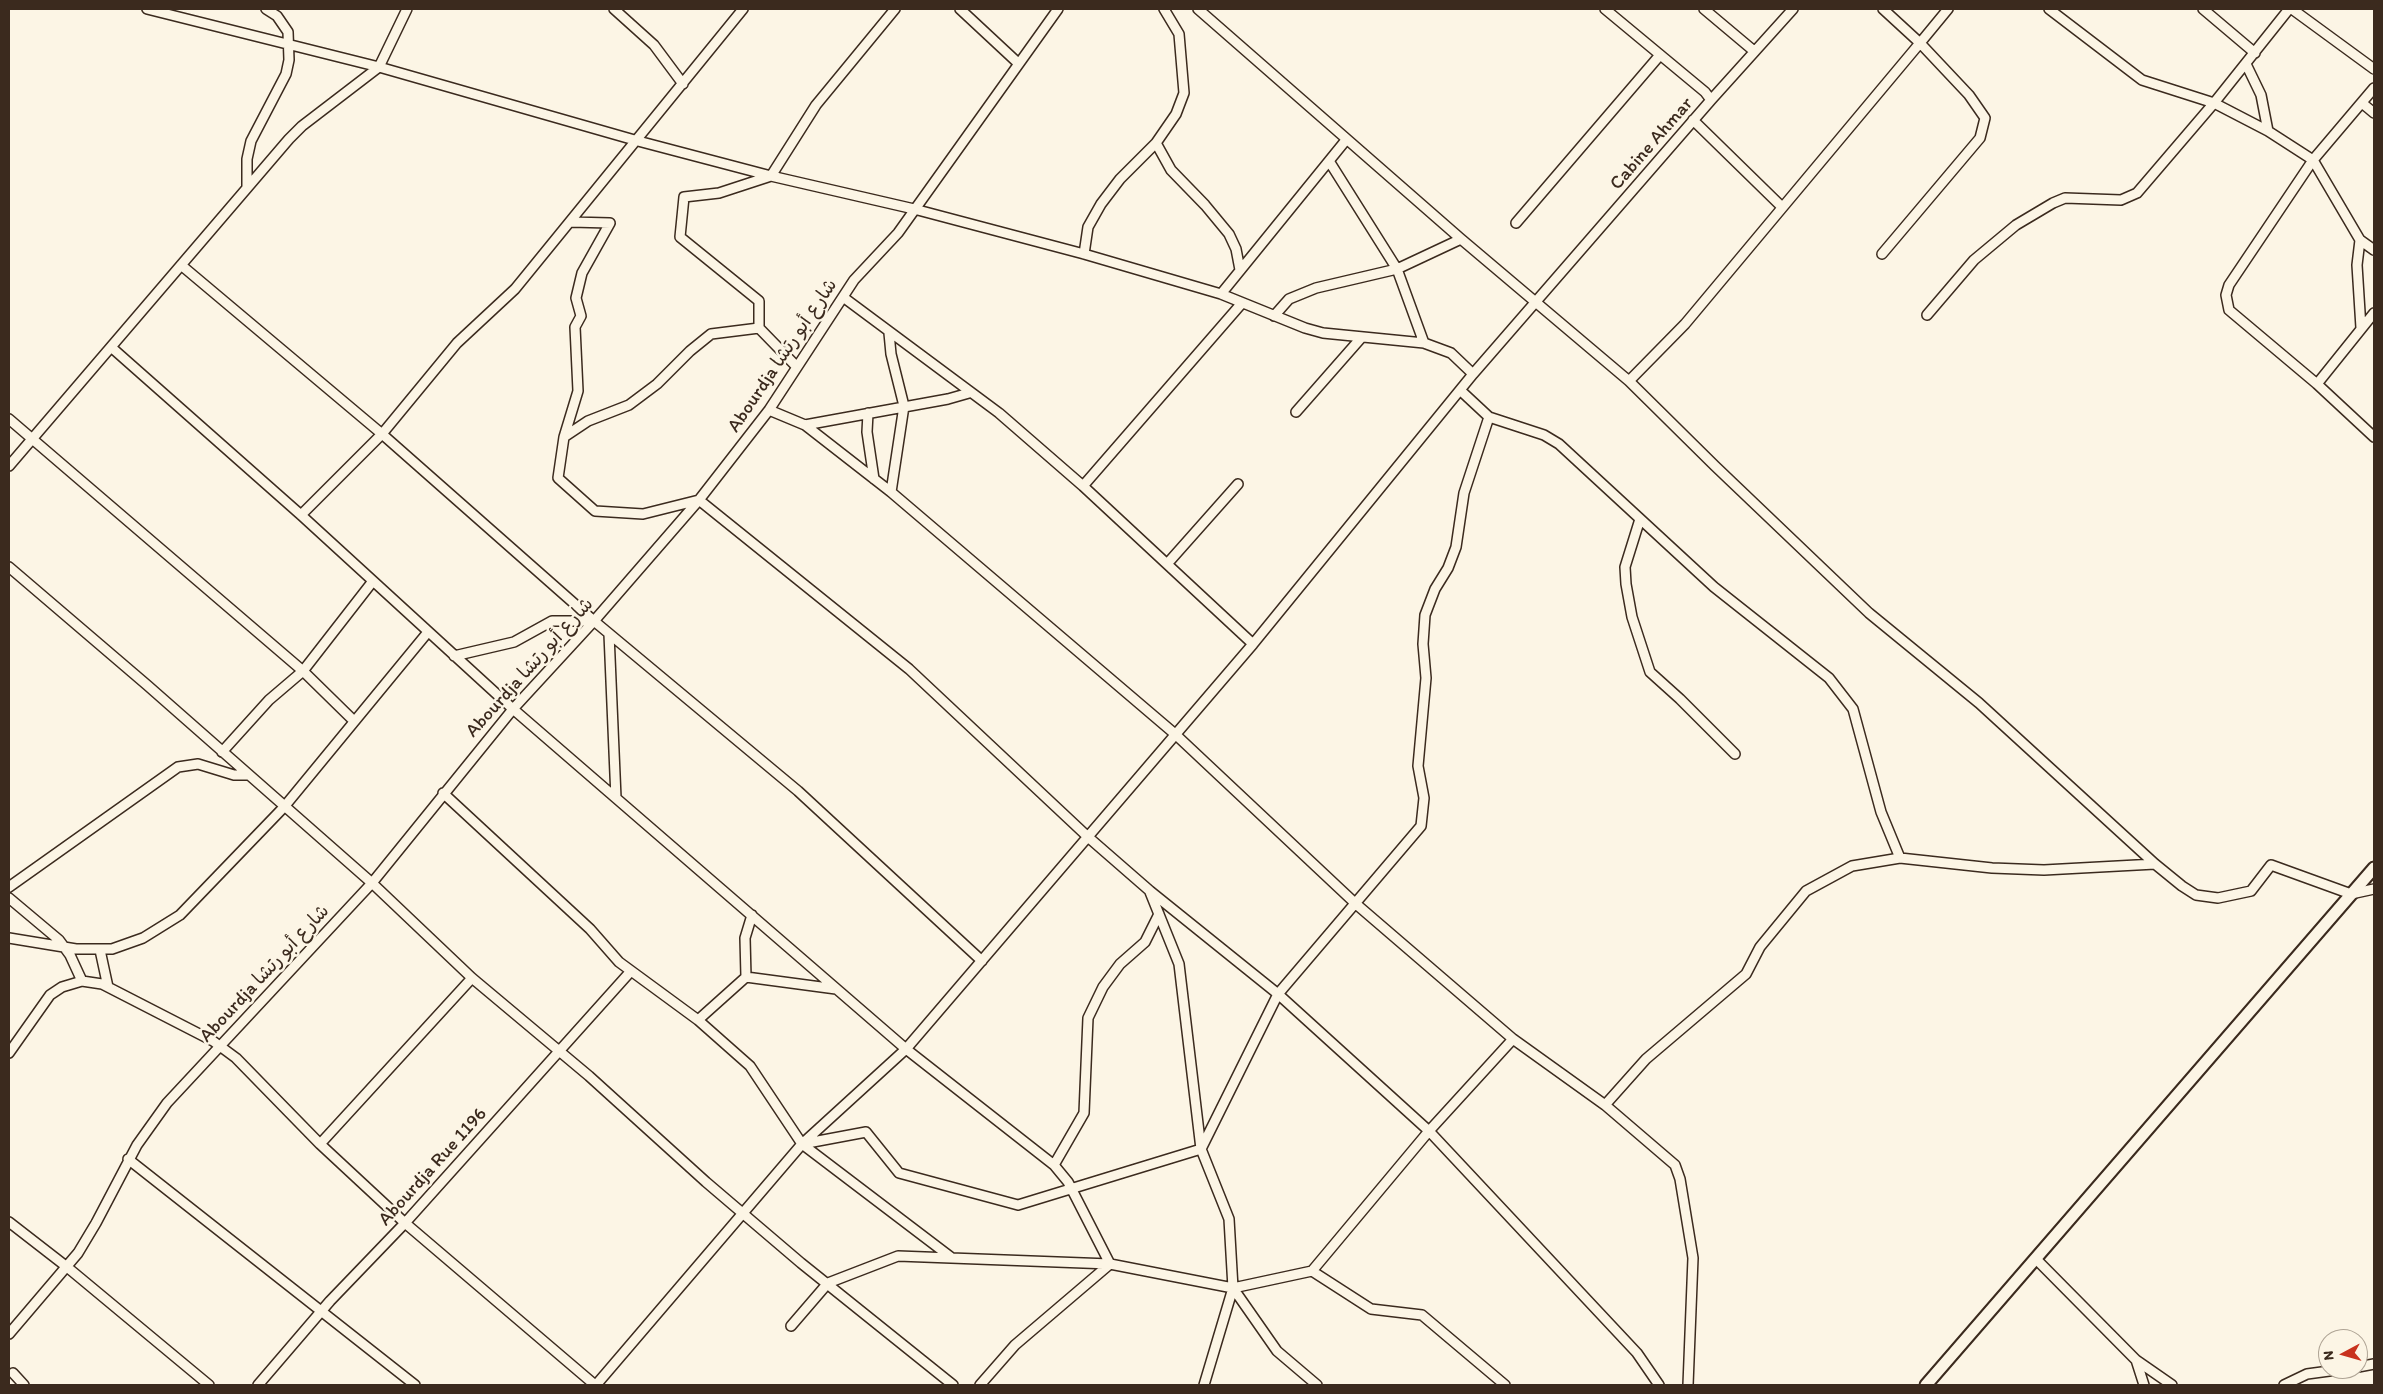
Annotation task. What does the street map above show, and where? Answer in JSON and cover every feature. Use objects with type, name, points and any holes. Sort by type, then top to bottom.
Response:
[{"type":"street","points":[[147,9],[379,67],[638,141],[771,176],[914,209],[1084,254],[1221,294],[1274,316],[1323,333],[1424,343],[1451,353],[1473,374]]},
{"type":"street","points":[[247,188],[246,166],[251,142],[286,74],[289,45],[288,32],[277,16],[266,9]]},
{"type":"street","points":[[9,466],[181,264],[302,126],[379,67],[408,9]]},
{"type":"street","points":[[614,9],[654,44],[683,84]]},
{"type":"street","points":[[301,515],[382,434],[457,343],[515,289],[638,141],[743,9]]},
{"type":"street","points":[[797,367],[759,328],[759,301],[680,237],[684,197],[719,194],[771,176],[816,105],[895,9]]},
{"type":"street","points":[[960,9],[1018,63]]},
{"type":"street","name":"Abourdja شارع أبو رتشا","points":[[9,1334],[67,1267],[96,1224],[128,1159],[167,1103],[372,883],[443,793],[513,709],[594,621],[699,500],[768,410],[854,280],[898,233],[1058,9]]},
{"type":"street","points":[[1084,254],[1088,227],[1100,204],[1156,143],[1176,114],[1184,93],[1179,34],[1164,9]]},
{"type":"street","points":[[1198,9],[1346,140],[1630,381],[1715,466],[1868,613],[1979,703],[2155,864],[2196,895],[2218,898],[2251,891],[2271,865],[2351,894],[2374,888]]},
{"type":"street","points":[[1605,9],[1705,92],[1711,100]]},
{"type":"street","points":[[1704,9],[1754,51]]},
{"type":"street","name":"Cabine Ahmar","points":[[596,1385],[802,1144],[906,1049],[1253,644],[1473,374],[1693,120],[1793,9]]},
{"type":"street","points":[[1882,254],[1980,138],[1985,118],[1969,95],[1920,42],[1883,9]]},
{"type":"street","points":[[1630,381],[1685,324],[1948,9]]},
{"type":"street","points":[[2049,9],[2142,80],[2214,103],[2268,131],[2313,160],[2360,240],[2374,250]]},
{"type":"street","points":[[2203,9],[2255,53]]},
{"type":"street","points":[[1927,315],[1974,260],[2016,224],[2065,198],[2108,201],[2131,198],[2214,103],[2291,9],[2374,70]]},
{"type":"street","points":[[1516,223],[1660,55]]},
{"type":"street","points":[[2246,64],[2261,95],[2268,131]]},
{"type":"street","points":[[2374,88],[2313,160],[2229,285],[2226,295],[2229,310],[2317,384],[2374,437]]},
{"type":"street","points":[[2362,103],[2374,113]]},
{"type":"street","points":[[1693,120],[1782,207]]},
{"type":"street","points":[[1221,294],[1346,140]]},
{"type":"street","points":[[1156,143],[1170,170],[1205,205],[1229,234],[1236,249],[1240,270]]},
{"type":"street","points":[[1328,161],[1397,269],[1424,343]]},
{"type":"street","points":[[571,222],[610,224],[582,273],[576,298],[581,316],[575,327],[578,392],[564,437],[558,478],[595,511],[643,514],[699,500],[908,669],[1088,837],[1150,891],[1278,994],[1429,1131],[1637,1352],[1660,1385]]},
{"type":"street","points":[[1274,316],[1289,300],[1316,288],[1397,269],[1461,239]]},
{"type":"street","points":[[2360,240],[2357,265],[2362,328]]},
{"type":"street","points":[[181,264],[382,434],[609,634],[798,791],[982,961]]},
{"type":"street","points":[[843,297],[888,333],[999,413],[1083,486],[1253,644]]},
{"type":"street","points":[[1083,486],[1242,303]]},
{"type":"street","points":[[2317,384],[2374,312]]},
{"type":"street","points":[[564,437],[588,421],[629,405],[657,384],[710,334],[759,328]]},
{"type":"street","points":[[888,333],[891,354],[904,406],[891,492]]},
{"type":"street","points":[[1296,412],[1360,338]]},
{"type":"street","points":[[111,347],[301,515],[513,709],[906,1049],[1054,1165],[1071,1188],[1110,1264]]},
{"type":"street","points":[[1460,390],[1489,417],[1544,435],[1559,444],[1714,587],[1829,678],[1853,709],[1881,812],[1900,858]]},
{"type":"street","points":[[805,425],[969,393]]},
{"type":"street","points":[[768,410],[805,425],[891,492],[1175,734],[1356,904],[1513,1039],[1605,1105],[1675,1165],[1680,1179],[1693,1258],[1688,1385]]},
{"type":"street","points":[[868,413],[867,432],[874,479]]},
{"type":"street","points":[[802,1144],[866,1132],[899,1173],[1018,1205],[1201,1149],[1278,994],[1356,904],[1373,880],[1421,826],[1424,798],[1418,766],[1426,678],[1423,644],[1425,614],[1435,589],[1448,568],[1456,547],[1464,493],[1489,417]]},
{"type":"street","points":[[9,419],[303,671],[354,721]]},
{"type":"street","points":[[1167,564],[1238,484]]},
{"type":"street","points":[[1640,519],[1625,567],[1626,584],[1632,617],[1650,672],[1735,754]]},
{"type":"street","points":[[9,567],[148,685],[372,883],[472,978],[559,1051],[743,1213],[954,1385]]},
{"type":"street","points":[[222,752],[269,700],[303,671],[373,581]]},
{"type":"street","points":[[454,656],[514,642],[552,620],[594,621]]},
{"type":"street","points":[[9,938],[65,947],[100,950],[112,949],[142,938],[180,916],[284,807],[428,632]]},
{"type":"street","points":[[609,634],[616,798]]},
{"type":"street","points":[[9,887],[178,768],[198,764],[234,775],[248,775]]},
{"type":"street","points":[[443,793],[590,929],[619,962],[698,1020],[750,1066],[802,1144],[953,1258]]},
{"type":"street","points":[[1605,1105],[1646,1059],[1746,974],[1760,947],[1806,891],[1852,866],[1900,858],[1992,868],[2044,870],[2155,864]]},
{"type":"street","points":[[1926,1385],[2374,868]]},
{"type":"street","points":[[1150,891],[1179,964],[1201,1149],[1229,1219],[1233,1288],[1204,1385]]},
{"type":"street","points":[[9,898],[65,947],[82,981]]},
{"type":"street","points":[[1054,1165],[1084,1113],[1088,1018],[1103,987],[1120,964],[1145,942],[1159,914]]},
{"type":"street","points":[[746,977],[745,938],[752,915]]},
{"type":"street","points":[[100,950],[108,987]]},
{"type":"street","name":"Abourdja Rue 1196","points":[[258,1385],[321,1311],[405,1223],[631,971]]},
{"type":"street","points":[[698,1020],[746,977],[837,989]]},
{"type":"street","points":[[320,1144],[472,978]]},
{"type":"street","points":[[9,1052],[50,995],[68,984],[82,981],[96,982],[108,987],[220,1046],[236,1058],[320,1144],[405,1223],[596,1385]]},
{"type":"street","points":[[791,1326],[828,1284],[898,1256],[1110,1264],[1233,1288],[1312,1271],[1429,1131],[1513,1039]]},
{"type":"street","points":[[128,1159],[415,1385]]},
{"type":"street","points":[[9,1222],[67,1267],[209,1385]]},
{"type":"street","points":[[2036,1259],[2136,1360],[2172,1385]]},
{"type":"street","points":[[980,1385],[1015,1346],[1110,1264]]},
{"type":"street","points":[[1312,1271],[1371,1309],[1422,1315],[1505,1385]]},
{"type":"street","points":[[1233,1288],[1277,1351],[1317,1385]]},
{"type":"street","points":[[2136,1360],[2144,1385]]},
{"type":"street","points":[[2284,1385],[2306,1374],[2318,1372]]},
{"type":"street","points":[[13,1373],[24,1385]]}]
